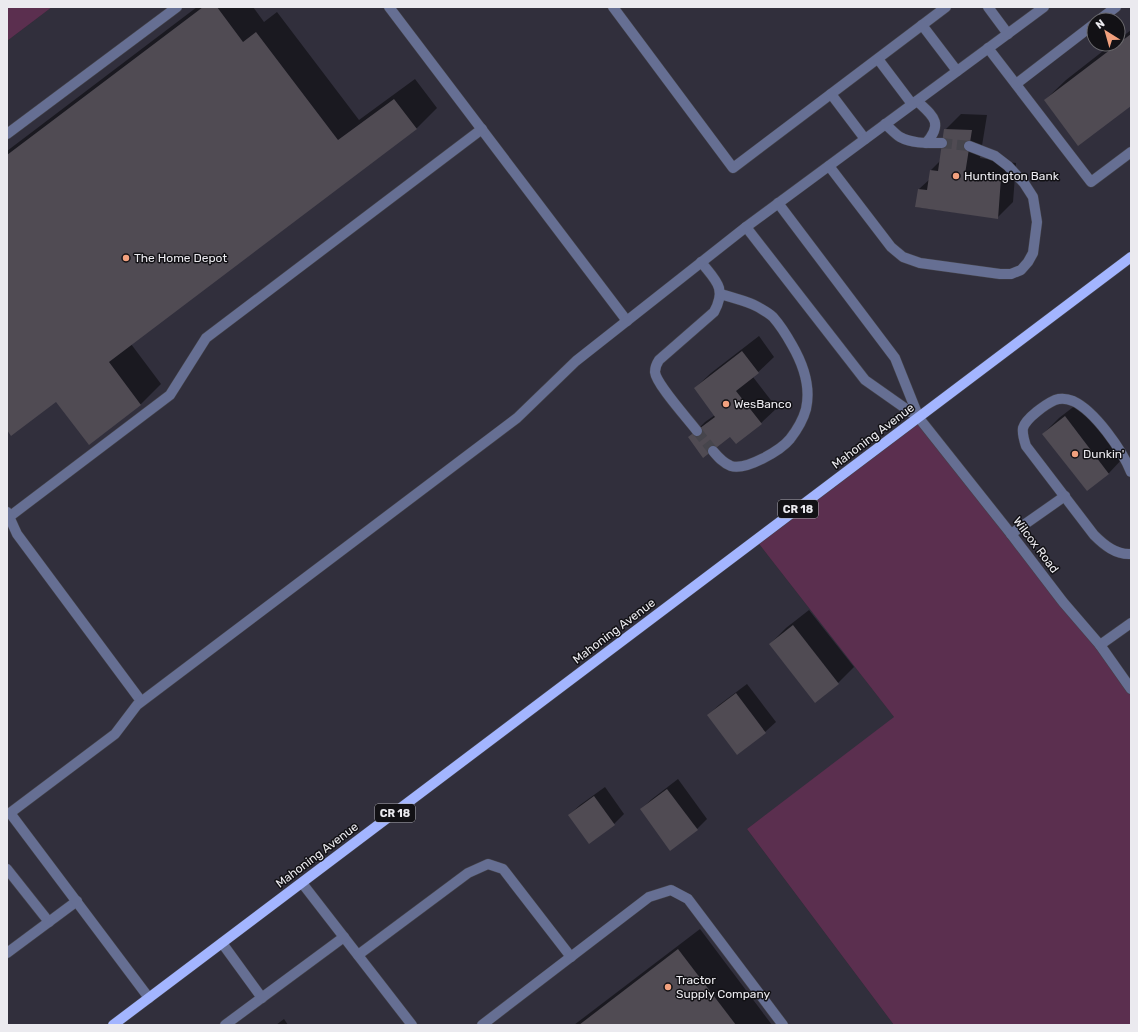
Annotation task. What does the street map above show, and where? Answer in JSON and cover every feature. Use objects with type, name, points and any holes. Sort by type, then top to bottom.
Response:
[{"type":"main road","name":"Mahoning Avenue","points":[[113,1025],[1131,257]]},
{"type":"street","points":[[7,134],[177,7]]},
{"type":"street","points":[[389,7],[626,321]]},
{"type":"street","points":[[613,7],[733,168],[946,7]]},
{"type":"street","points":[[988,7],[1008,34]]},
{"type":"street","points":[[149,998],[9,811],[115,734],[137,704],[517,418],[571,365],[746,227],[1044,7]]},
{"type":"street","points":[[922,25],[957,71]]},
{"type":"street","points":[[1016,84],[1086,30]]},
{"type":"street","points":[[988,48],[1091,182],[1131,152]]},
{"type":"street","points":[[878,59],[915,103],[930,114],[934,120],[935,125],[933,136],[926,143]]},
{"type":"street","points":[[831,94],[865,139]]},
{"type":"street","points":[[886,124],[899,136],[910,141],[942,143]]},
{"type":"street","points":[[141,701],[17,534],[8,515],[170,394],[206,338],[482,129]]},
{"type":"street","points":[[829,166],[891,247],[903,257],[920,264],[1000,274],[1011,274],[1021,270],[1033,253],[1037,222],[1033,197],[1024,183],[1004,163],[995,156],[969,146]]},
{"type":"street","points":[[778,204],[895,358],[919,418]]},
{"type":"street","points":[[746,227],[865,380],[919,418]]},
{"type":"street","points":[[697,430],[666,392],[656,376],[655,371],[659,360],[714,312],[719,303],[721,294],[717,283],[701,262]]},
{"type":"street","points":[[713,451],[722,461],[732,466],[745,466],[777,450],[789,440],[799,426],[806,409],[808,391],[800,358],[773,317],[757,306],[721,294]]},
{"type":"street","points":[[1131,472],[1114,442],[1095,418],[1074,401],[1066,399],[1056,400],[1029,419],[1024,428],[1023,437],[1026,446],[1094,535],[1114,551],[1131,554]]},
{"type":"street","name":"Wilcox Road","points":[[919,418],[1063,602],[1100,645],[1131,689]]},
{"type":"street","points":[[1011,534],[1065,496]]},
{"type":"street","points":[[1100,645],[1131,623]]},
{"type":"street","points":[[358,955],[468,873],[488,864],[503,869],[571,957]]},
{"type":"street","points":[[7,869],[49,922]]},
{"type":"street","points":[[302,883],[412,1025]]},
{"type":"street","points":[[482,1025],[649,896],[671,890],[688,899],[783,1025]]},
{"type":"street","points":[[7,953],[77,901]]},
{"type":"street","points":[[225,1025],[344,937]]},
{"type":"street","points":[[222,944],[262,998]]},
{"type":"shaded area","points":[[7,7],[52,7],[7,41]]},
{"type":"shaded area","points":[[52,7],[1131,7],[1131,690],[756,540],[895,718],[747,829],[894,1025],[7,1025],[7,41]]},
{"type":"shaded area","points":[[919,418],[1131,690],[1131,1025],[894,1025],[747,829],[894,717],[756,540]]},
{"type":"building","name":"The Home Depot","points":[[203,7],[217,7],[243,42],[256,32],[338,140],[394,99],[417,129],[109,362],[141,405],[89,445],[56,402],[11,436],[7,430],[7,155]]},
{"type":"building","points":[[1131,34],[1131,106],[1078,146],[1044,100],[1107,52],[1126,52],[1126,38]]},
{"type":"building","name":"Huntington Bank","points":[[944,129],[972,130],[965,174],[1001,178],[998,219],[915,207],[918,189],[927,190],[930,170],[938,171]]},
{"type":"building","name":"WesBanco","points":[[742,351],[759,373],[736,391],[762,424],[736,444],[730,437],[703,458],[688,437],[715,417],[694,388]]},
{"type":"building","name":"Dunkin'","points":[[1065,416],[1109,474],[1087,491],[1042,434]]},
{"type":"building","points":[[793,625],[839,684],[815,703],[769,644]]},
{"type":"building","points":[[736,693],[766,733],[737,755],[707,715]]},
{"type":"building","points":[[667,789],[698,830],[670,851],[640,809]]},
{"type":"building","points":[[594,796],[615,825],[589,844],[568,815]]},
{"type":"building","name":"Tractor Supply Company","points":[[678,949],[736,1025],[579,1025]]},
{"type":"tunnel","points":[[942,143],[969,146]]},
{"type":"tunnel","points":[[697,431],[713,451]]},
{"type":"place","name":"Huntington Bank","points":[[956,176]]},
{"type":"place","name":"The Home Depot","points":[[126,258]]},
{"type":"place","name":"WesBanco","points":[[726,404]]},
{"type":"place","name":"Dunkin'","points":[[1075,454]]},
{"type":"place","name":"Tractor Supply Company","points":[[668,987]]}]
